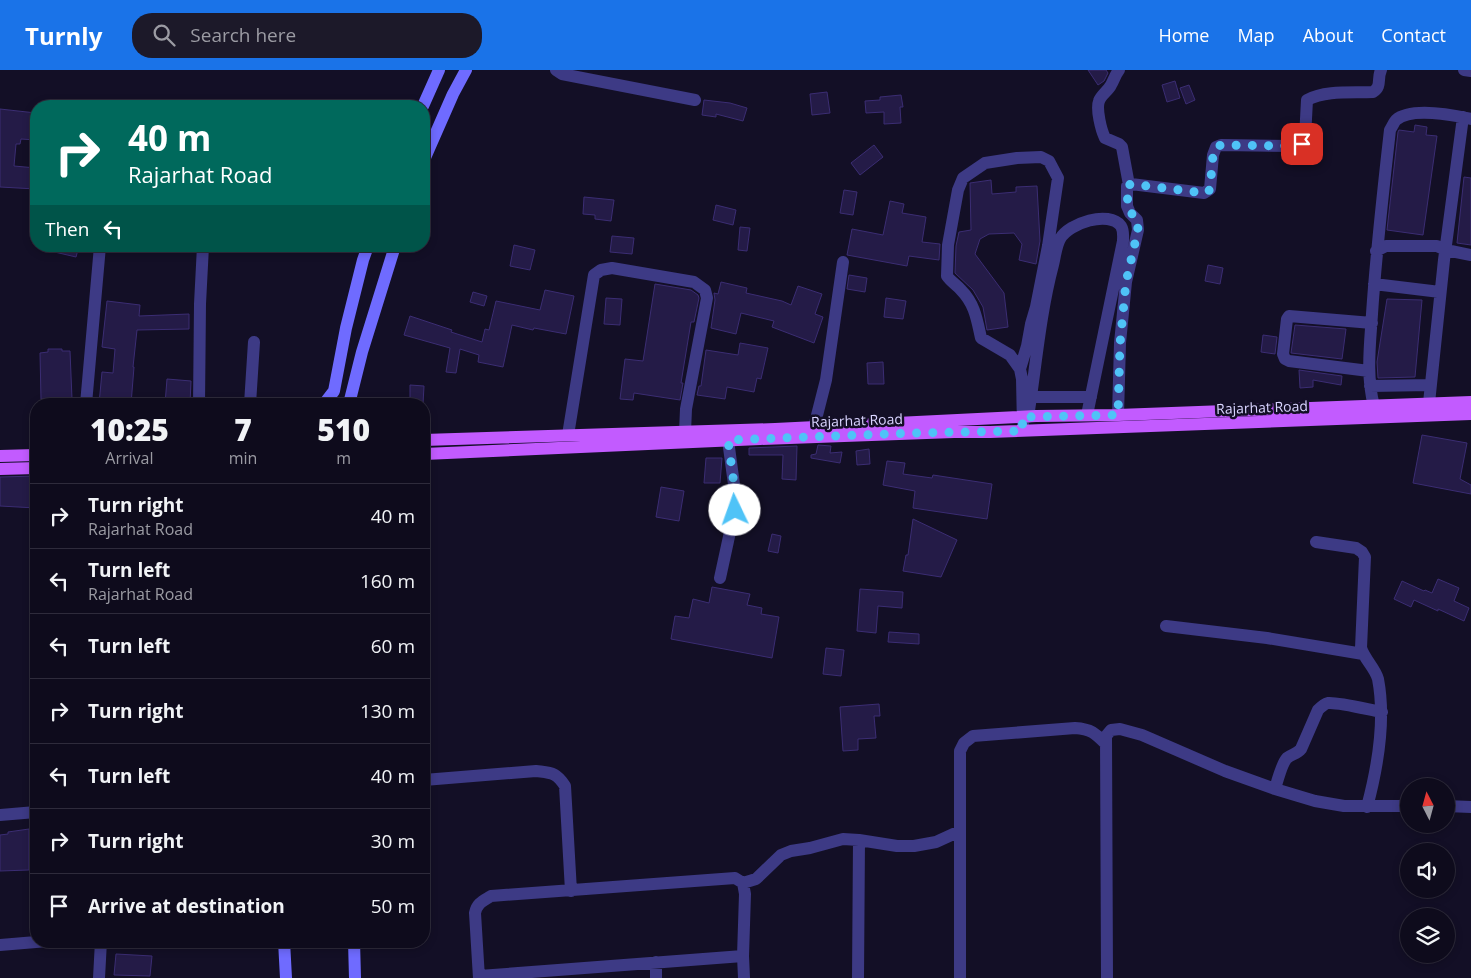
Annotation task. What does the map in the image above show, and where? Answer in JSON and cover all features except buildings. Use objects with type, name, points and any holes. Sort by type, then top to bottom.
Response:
[{"type":"main road","points":[[426,100],[439,70]]},
{"type":"main road","points":[[430,146],[453,94],[466,70]]},
{"type":"main road","points":[[322,398],[336,364],[366,252]]},
{"type":"main road","points":[[350,398],[362,352],[393,252]]},
{"type":"main road","points":[[329,398],[334,391],[349,316]]},
{"type":"main road","name":"Rajarhat Road","points":[[430,454],[728,440],[1023,431],[1374,412],[1429,403],[1471,402]]},
{"type":"main road","name":"Rajarhat Road","points":[[430,440],[814,428],[1087,415],[1374,412],[1471,414]]},
{"type":"main road","points":[[0,456],[30,455]]},
{"type":"main road","points":[[0,470],[30,468]]},
{"type":"main road","points":[[284,948],[286,978]]},
{"type":"main road","points":[[354,948],[355,978]]},
{"type":"street","points":[[556,70],[562,74],[695,100]]},
{"type":"street","points":[[1118,70],[1111,85],[1099,100],[1098,106],[1102,133],[1105,138],[1122,147],[1129,185],[1127,189],[1127,206],[1130,213],[1137,220],[1138,230],[1126,282],[1120,344],[1118,415]]},
{"type":"street","points":[[1464,70],[1471,71]]},
{"type":"street","points":[[1129,185],[1208,192],[1210,189],[1213,155],[1216,147],[1221,145],[1294,146],[1302,144],[1305,138],[1307,100],[1335,93],[1373,92],[1379,86],[1380,71]]},
{"type":"street","points":[[1374,412],[1369,371],[1376,251],[1390,130],[1396,120],[1409,114],[1429,113],[1467,118],[1440,292],[1429,403]]},
{"type":"street","points":[[1020,369],[1036,308],[1058,178],[1049,161],[1041,157],[985,162],[963,178],[958,190],[948,246],[946,276],[960,288],[975,309],[981,338],[1010,355],[1020,369],[1025,417]]},
{"type":"street","points":[[1023,431],[1031,397],[1048,283],[1060,238],[1080,223],[1096,219],[1112,220],[1121,226],[1124,232],[1123,241],[1087,415]]},
{"type":"street","points":[[1376,251],[1386,246],[1437,246],[1446,250],[1471,255]]},
{"type":"street","points":[[87,398],[99,252]]},
{"type":"street","points":[[199,398],[203,252]]},
{"type":"street","points":[[814,428],[826,380],[843,262]]},
{"type":"street","points":[[568,435],[594,275],[601,270],[612,268],[694,282],[705,290],[707,298],[686,409],[685,432]]},
{"type":"street","points":[[1374,284],[1440,292]]},
{"type":"street","points":[[1369,371],[1289,361],[1283,354],[1287,319],[1289,316],[1372,323]]},
{"type":"street","points":[[250,398],[254,342]]},
{"type":"street","points":[[1370,386],[1430,385]]},
{"type":"street","points":[[1031,397],[1091,397]]},
{"type":"street","points":[[720,578],[735,510],[735,492],[728,440]]},
{"type":"street","points":[[1316,542],[1356,548],[1362,552],[1365,558],[1361,648],[1377,677],[1382,712],[1376,775],[1367,807]]},
{"type":"street","points":[[1166,626],[1267,638],[1363,654]]},
{"type":"street","points":[[1275,789],[1284,761],[1301,749],[1318,710],[1322,706],[1328,703],[1382,712]]},
{"type":"street","points":[[960,978],[960,752],[964,743],[974,736],[1076,728],[1088,729],[1106,744]]},
{"type":"street","points":[[1107,978],[1106,736],[1111,730],[1120,729],[1142,735],[1225,772],[1275,789],[1334,804],[1367,807],[1400,806]]},
{"type":"street","points":[[430,780],[536,772],[559,776],[565,786],[571,891]]},
{"type":"street","points":[[1455,806],[1471,806]]},
{"type":"street","points":[[0,815],[30,812]]},
{"type":"street","points":[[743,883],[756,879],[781,855],[791,851],[843,839],[896,846],[914,846],[936,842],[960,831]]},
{"type":"street","points":[[858,840],[858,978]]},
{"type":"street","points":[[743,956],[479,977],[476,907],[480,902],[491,896],[735,878],[743,883],[745,894],[744,978]]},
{"type":"street","points":[[0,946],[30,943]]},
{"type":"street","points":[[99,978],[101,948]]},
{"type":"street","points":[[656,962],[656,978]]},
{"type":"route","points":[[735,510],[735,492],[728,440],[1023,431],[1022,417],[1118,415],[1120,344],[1126,282],[1138,230],[1137,220],[1130,213],[1127,206],[1127,186],[1131,184],[1204,193],[1210,189],[1213,155],[1216,147],[1221,145],[1294,146],[1302,144]]}]
